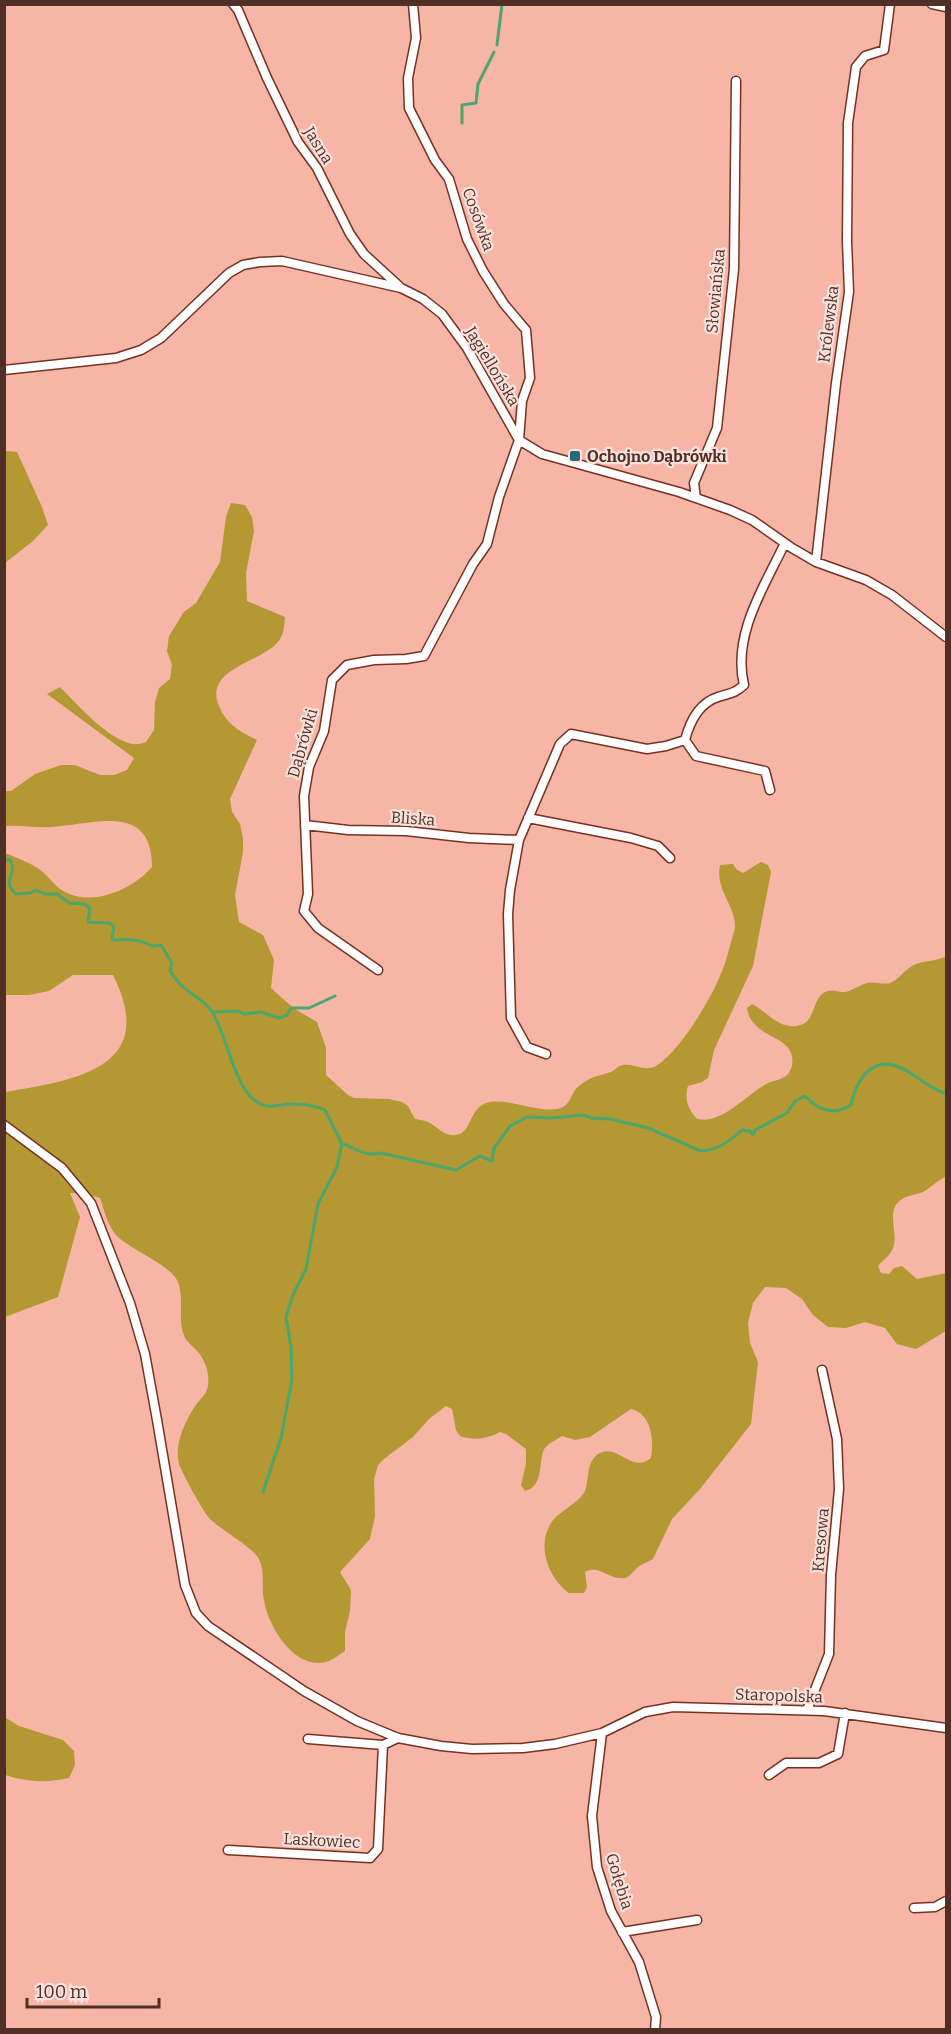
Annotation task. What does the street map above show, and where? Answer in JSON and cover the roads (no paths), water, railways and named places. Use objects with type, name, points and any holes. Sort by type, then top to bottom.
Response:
[{"type":"street","name":"Jasna","points":[[233,4],[238,10],[298,142],[317,168],[350,234],[364,254],[400,288]]},
{"type":"street","name":"Cosówka","points":[[413,4],[416,38],[408,78],[409,108],[435,160],[449,179],[467,239],[483,271],[504,304],[526,330],[530,378],[522,401],[519,440]]},
{"type":"street","name":"Królewska","points":[[816,562],[836,383],[849,292],[848,123],[856,67],[865,56],[884,50],[890,4]]},
{"type":"street","points":[[932,4],[946,7]]},
{"type":"street","name":"Słowiańska","points":[[696,498],[694,483],[717,428],[734,269],[736,81]]},
{"type":"street","name":"Jagiellońska","points":[[4,370],[116,358],[141,350],[161,338],[229,273],[243,265],[282,261],[400,288],[423,299],[442,314],[467,348],[519,440]]},
{"type":"street","points":[[519,440],[542,454],[696,498],[752,520],[816,562],[866,580],[892,595],[946,637]]},
{"type":"street","name":"Dąbrówki","points":[[378,970],[318,928],[304,911],[308,894],[304,796],[309,767],[324,730],[332,680],[347,665],[374,660],[424,656],[473,564],[487,544],[499,498],[519,440]]},
{"type":"street","points":[[770,790],[765,771],[696,756],[686,740],[689,726],[705,703],[734,694],[744,686],[741,651],[747,625],[784,543]]},
{"type":"street","points":[[546,1054],[527,1047],[511,1018],[508,914],[519,840],[560,744],[572,735],[647,749],[686,740]]},
{"type":"street","points":[[528,818],[631,838],[658,846],[670,858]]},
{"type":"street","name":"Bliska","points":[[305,825],[348,830],[406,831],[469,838],[519,840]]},
{"type":"street","name":"Staropolska","points":[[4,1125],[62,1168],[91,1203],[126,1292],[147,1365],[185,1585],[196,1613],[208,1626],[304,1691],[357,1721],[398,1738],[472,1749],[555,1744],[602,1733],[645,1712],[673,1707],[807,1710],[845,1713],[946,1728]]},
{"type":"street","name":"Kresowa","points":[[807,1710],[829,1654],[831,1575],[839,1489],[837,1439],[822,1370]]},
{"type":"street","points":[[769,1774],[786,1763],[819,1763],[838,1754],[845,1713]]},
{"type":"street","name":"Gołębia","points":[[602,1733],[592,1816],[597,1867],[611,1911],[639,1962],[656,2016],[655,2030]]},
{"type":"street","points":[[308,1739],[383,1745],[398,1738]]},
{"type":"street","name":"Laskowiec","points":[[228,1850],[370,1858],[378,1849],[383,1745]]},
{"type":"street","points":[[914,1908],[935,1907],[946,1901]]},
{"type":"street","points":[[622,1932],[697,1920]]},
{"type":"waterway","points":[[497,45],[502,4]]},
{"type":"waterway","points":[[462,123],[462,105],[476,103],[478,84],[494,52]]},
{"type":"waterway","points":[[4,859],[10,860],[12,865],[9,881],[16,894],[36,890],[45,894],[57,894],[69,903],[84,904],[90,908],[88,922],[110,923],[114,927],[112,939],[114,940],[134,940],[152,946],[161,945],[172,963],[170,971],[175,978],[185,989],[206,1004],[212,1012],[242,1085],[249,1095],[266,1106],[301,1104],[325,1110],[342,1144],[337,1167],[318,1204],[306,1269],[293,1295],[286,1317],[291,1347],[292,1380],[281,1438],[263,1492]]},
{"type":"waterway","points":[[212,1012],[237,1011],[245,1014],[261,1012],[279,1018],[287,1015],[291,1008],[309,1008],[335,996]]},
{"type":"waterway","points":[[343,1144],[364,1153],[381,1153],[456,1170],[480,1156],[492,1161],[494,1148],[510,1126],[527,1117],[551,1118],[583,1115],[648,1128],[701,1151],[723,1144],[742,1130],[750,1131],[753,1135],[755,1130],[787,1113],[795,1101],[805,1096],[827,1110],[845,1108],[851,1105],[863,1076],[877,1066],[886,1064],[896,1066],[944,1093]]},
{"type":"place","name":"Ochojno Dąbrówki","points":[[575,456]]}]
